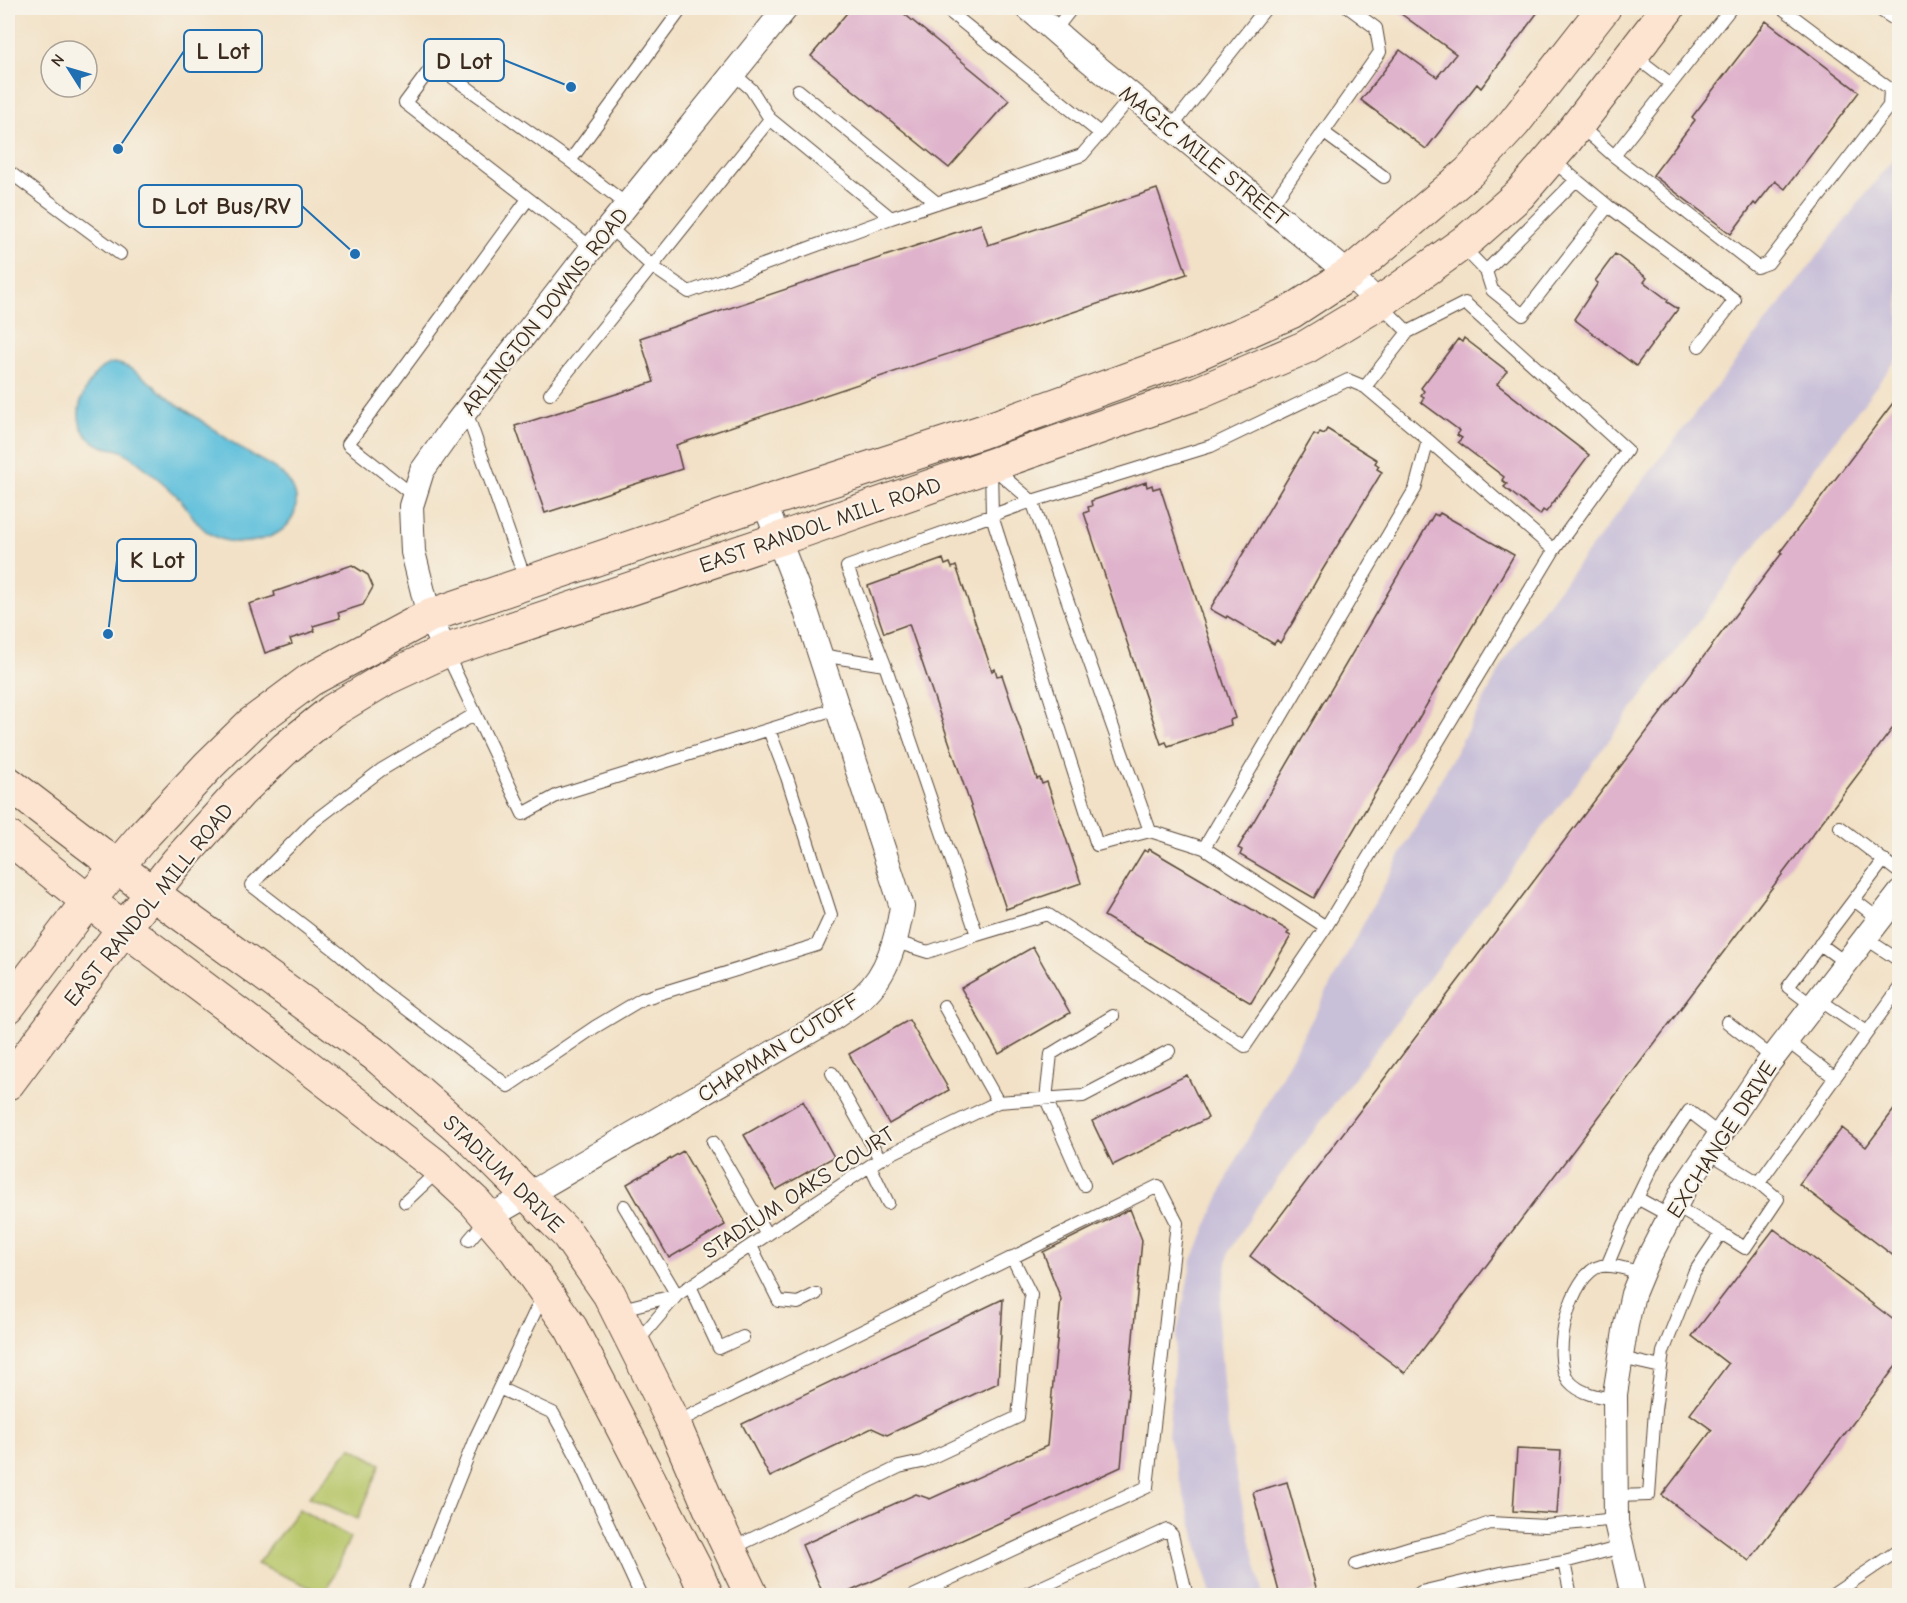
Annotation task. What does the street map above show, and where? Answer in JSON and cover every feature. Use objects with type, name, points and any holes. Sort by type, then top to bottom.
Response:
[{"type":"main road","name":"EAST RANDOL MILL ROAD","points":[[8,1083],[124,928],[192,845],[241,791],[286,748],[332,711],[385,680],[445,651],[779,539],[1291,312],[1349,274],[1469,172],[1514,123],[1604,8]]},
{"type":"main road","name":"EAST RANDOL MILL ROAD","points":[[8,1007],[88,901],[209,765],[251,724],[310,680],[429,616],[764,502],[986,449],[1203,391],[1306,347],[1379,303],[1460,244],[1520,194],[1578,125],[1668,8]]},
{"type":"main road","name":"STADIUM DRIVE","points":[[8,783],[152,893],[376,1056],[472,1139],[568,1235],[609,1294],[674,1424],[752,1596]]},
{"type":"main road","name":"STADIUM DRIVE","points":[[8,837],[88,901],[302,1062],[440,1170],[474,1202],[478,1229],[516,1250],[571,1328],[694,1566],[707,1596]]},
{"type":"main road","points":[[694,1566],[730,1549]]},
{"type":"street","name":"ARLINGTON DOWNS ROAD","points":[[445,651],[429,616],[414,552],[411,506],[422,471],[592,248],[786,8]]},
{"type":"street","name":"MAGIC MILE STREET","points":[[1028,8],[1349,274],[1379,303]]},
{"type":"street","name":"CHAPMAN CUTOFF","points":[[478,1229],[529,1194],[833,1018],[865,994],[879,976],[896,942],[902,907],[820,655],[764,502]]},
{"type":"street","name":"EXCHANGE DRIVE","points":[[1633,1596],[1616,1508],[1615,1398],[1633,1294],[1685,1187],[1780,1050],[1899,893]]},
{"type":"lane","points":[[570,161],[682,8]]},
{"type":"lane","points":[[945,8],[1101,134]]},
{"type":"lane","points":[[1054,31],[1072,8]]},
{"type":"lane","points":[[1171,128],[1266,8]]},
{"type":"lane","points":[[1269,209],[1380,52],[1376,28],[1349,8]]},
{"type":"lane","points":[[1614,156],[1731,8]]},
{"type":"lane","points":[[1578,125],[1614,156],[1757,267],[1768,263],[1888,106],[1890,89],[1782,8]]},
{"type":"lane","points":[[1877,8],[1899,23]]},
{"type":"lane","points":[[1632,55],[1671,84]]},
{"type":"lane","points":[[592,248],[405,103],[434,64],[627,204]]},
{"type":"lane","points":[[733,74],[751,89],[770,119],[891,218]]},
{"type":"lane","points":[[798,90],[937,203]]},
{"type":"lane","points":[[609,227],[653,267],[689,292],[891,218],[1082,155],[1132,96]]},
{"type":"lane","points":[[550,394],[770,119]]},
{"type":"lane","points":[[1323,132],[1384,177]]},
{"type":"lane","points":[[1550,159],[1608,206],[1735,300],[1699,346]]},
{"type":"lane","points":[[8,171],[120,254]]},
{"type":"lane","points":[[1486,271],[1576,180]]},
{"type":"lane","points":[[414,496],[348,444],[528,200]]},
{"type":"lane","points":[[1460,244],[1486,271],[1492,290],[1523,315],[1608,206]]},
{"type":"lane","points":[[1379,303],[1408,332]]},
{"type":"lane","points":[[896,942],[928,952],[1047,914],[1245,1046],[1326,927],[1554,550],[1627,450],[1465,303],[1408,332],[1365,387]]},
{"type":"lane","points":[[977,935],[885,665],[847,567],[1032,501],[1211,446],[1348,380],[1365,387],[1554,550]]},
{"type":"lane","points":[[466,411],[526,583]]},
{"type":"lane","points":[[1204,848],[1415,489],[1428,440]]},
{"type":"lane","points":[[986,449],[1032,501],[1150,831]]},
{"type":"lane","points":[[986,449],[992,516],[1097,844],[1150,831],[1204,848],[1326,927]]},
{"type":"lane","points":[[445,651],[523,814],[558,795],[837,708]]},
{"type":"lane","points":[[820,655],[885,665]]},
{"type":"lane","points":[[475,714],[381,770],[313,822],[251,885],[339,952],[375,985],[508,1086],[586,1033],[642,999],[817,945],[831,915],[787,777],[769,730]]},
{"type":"lane","points":[[1840,827],[1899,873]]},
{"type":"lane","points":[[1867,1032],[1788,987],[1884,860]]},
{"type":"lane","points":[[1854,900],[1872,929],[1899,961]]},
{"type":"lane","points":[[1820,944],[1846,963]]},
{"type":"lane","points":[[1759,1183],[1899,987]]},
{"type":"lane","points":[[944,1006],[998,1102]]},
{"type":"lane","points":[[1084,1185],[1046,1099],[1051,1054],[1113,1016]]},
{"type":"lane","points":[[1727,1022],[1835,1078]]},
{"type":"lane","name":"STADIUM OAKS COURT","points":[[617,1310],[677,1294],[875,1162],[998,1102],[1083,1096],[1169,1050]]},
{"type":"lane","points":[[832,1073],[875,1162],[888,1203]]},
{"type":"lane","points":[[1607,1266],[1637,1198],[1655,1161],[1689,1111],[1714,1144],[1778,1199],[1745,1248],[1721,1233],[1673,1211],[1637,1198]]},
{"type":"lane","points":[[713,1142],[767,1235]]},
{"type":"lane","points":[[405,1202],[440,1170]]},
{"type":"lane","points":[[674,1424],[1158,1186],[1177,1223],[1147,1487],[913,1596]]},
{"type":"lane","points":[[624,1206],[677,1294]]},
{"type":"lane","points":[[1356,1564],[1449,1538],[1490,1523],[1546,1526],[1616,1508],[1649,1495],[1655,1410],[1663,1352],[1694,1273],[1721,1233]]},
{"type":"lane","points":[[751,1246],[779,1301],[798,1303],[816,1294]]},
{"type":"lane","points":[[730,1549],[899,1467],[922,1462],[1018,1417],[1031,1295],[1012,1257]]},
{"type":"lane","points":[[1615,1398],[1598,1397],[1581,1391],[1568,1381],[1561,1367],[1566,1318],[1575,1292],[1586,1275],[1600,1266],[1642,1273]]},
{"type":"lane","points":[[690,1286],[719,1348],[743,1337]]},
{"type":"lane","points":[[412,1596],[474,1441],[544,1291]]},
{"type":"lane","name":"STADIUM OAKS COURT","points":[[635,1346],[677,1294]]},
{"type":"lane","points":[[1621,1358],[1661,1366]]},
{"type":"lane","points":[[499,1388],[553,1413],[577,1457],[641,1596]]},
{"type":"lane","points":[[1022,1596],[1167,1530],[1172,1535],[1187,1596]]},
{"type":"lane","points":[[1416,1596],[1421,1592],[1501,1573],[1564,1562],[1622,1547]]},
{"type":"lane","points":[[1831,1596],[1896,1552]]},
{"type":"lane","points":[[1564,1562],[1571,1596]]},
{"type":"shaded area","points":[[1899,151],[1899,356],[1255,1209],[1229,1251],[1218,1320],[1226,1416],[1238,1485],[1263,1595],[1211,1595],[1168,1437],[1176,1338],[1192,1260],[1231,1170],[1509,653]]},
{"type":"green space","points":[[351,1447],[381,1464],[358,1519],[309,1497]]},
{"type":"green space","points":[[299,1509],[350,1537],[325,1594],[257,1564]]},
{"type":"water","points":[[114,363],[132,369],[170,400],[286,478],[296,499],[294,515],[290,522],[269,537],[255,541],[226,541],[200,526],[178,497],[143,466],[124,452],[102,446],[87,436],[80,422],[82,397],[97,372],[104,366]]},
{"type":"building","points":[[851,8],[897,8],[1009,100],[949,168],[811,56]]},
{"type":"building","points":[[1393,8],[1541,8],[1481,88],[1477,84],[1426,149],[1361,100],[1400,50],[1437,77],[1456,54]]},
{"type":"building","points":[[1766,21],[1859,92],[1785,189],[1775,181],[1756,205],[1754,203],[1731,234],[1653,175],[1695,120],[1692,117]]},
{"type":"building","points":[[1157,189],[1187,274],[676,445],[682,469],[545,513],[515,426],[654,382],[640,338],[981,224],[988,245]]},
{"type":"building","points":[[1615,254],[1647,278],[1644,282],[1678,309],[1636,366],[1574,319],[1598,283],[1595,281]]},
{"type":"building","points":[[1464,338],[1507,371],[1497,384],[1589,455],[1546,512],[1543,510],[1540,515],[1504,487],[1507,484],[1502,480],[1504,477],[1458,442],[1462,438],[1457,435],[1460,431],[1421,402],[1424,397],[1421,395],[1424,391],[1421,388],[1458,339],[1462,342]]},
{"type":"building","points":[[1899,395],[1899,720],[1405,1373],[1250,1256]]},
{"type":"building","points":[[1327,429],[1377,460],[1375,463],[1379,466],[1377,469],[1382,472],[1280,643],[1277,640],[1274,644],[1227,616],[1226,618],[1210,609],[1314,434],[1318,436],[1320,432],[1324,434]]},
{"type":"building","points":[[1146,482],[1147,487],[1152,485],[1153,489],[1160,487],[1235,718],[1230,720],[1231,725],[1168,746],[1166,742],[1161,744],[1084,513],[1089,511],[1088,507],[1092,506],[1091,501]]},
{"type":"building","points":[[1440,513],[1514,555],[1314,898],[1240,855],[1242,850],[1238,848],[1434,514],[1438,516]]},
{"type":"building","points":[[943,559],[945,565],[950,563],[952,568],[956,566],[992,671],[995,669],[997,676],[1002,675],[1037,779],[1040,778],[1042,784],[1047,782],[1081,883],[1006,909],[909,624],[884,633],[868,586]]},
{"type":"building","points":[[352,565],[368,575],[373,587],[363,605],[338,613],[340,618],[313,626],[315,631],[290,639],[292,644],[265,653],[249,604],[275,596],[274,592]]},
{"type":"building","points":[[1149,849],[1289,931],[1287,934],[1291,936],[1251,1003],[1104,916],[1144,850],[1147,852]]},
{"type":"building","points":[[1033,947],[1070,1013],[999,1054],[961,988]]},
{"type":"building","points":[[909,1020],[949,1090],[889,1124],[849,1054]]},
{"type":"building","points":[[1187,1075],[1208,1118],[1113,1165],[1092,1121]]},
{"type":"building","points":[[803,1101],[834,1157],[776,1190],[744,1135]]},
{"type":"building","points":[[1899,1103],[1899,1260],[1799,1184],[1842,1128],[1866,1147]]},
{"type":"building","points":[[683,1151],[725,1225],[669,1258],[627,1184]]},
{"type":"building","points":[[1130,1209],[1142,1240],[1121,1467],[840,1596],[824,1596],[802,1545],[916,1494],[930,1499],[1047,1446],[1061,1299],[1043,1252]]},
{"type":"building","points":[[1774,1229],[1899,1324],[1899,1362],[1749,1561],[1662,1495],[1712,1430],[1690,1414],[1728,1364],[1692,1336]]},
{"type":"building","points":[[1003,1299],[998,1383],[887,1435],[872,1428],[770,1477],[742,1424]]},
{"type":"building","points":[[1517,1449],[1561,1451],[1557,1514],[1513,1511]]},
{"type":"building","points":[[1287,1482],[1317,1591],[1302,1596],[1280,1596],[1253,1492]]},
{"type":"place","name":"D Lot","points":[[571,87]]},
{"type":"place","name":"L Lot","points":[[118,149]]},
{"type":"place","name":"D Lot Bus/RV","points":[[355,254]]},
{"type":"place","name":"K Lot","points":[[108,634]]}]
